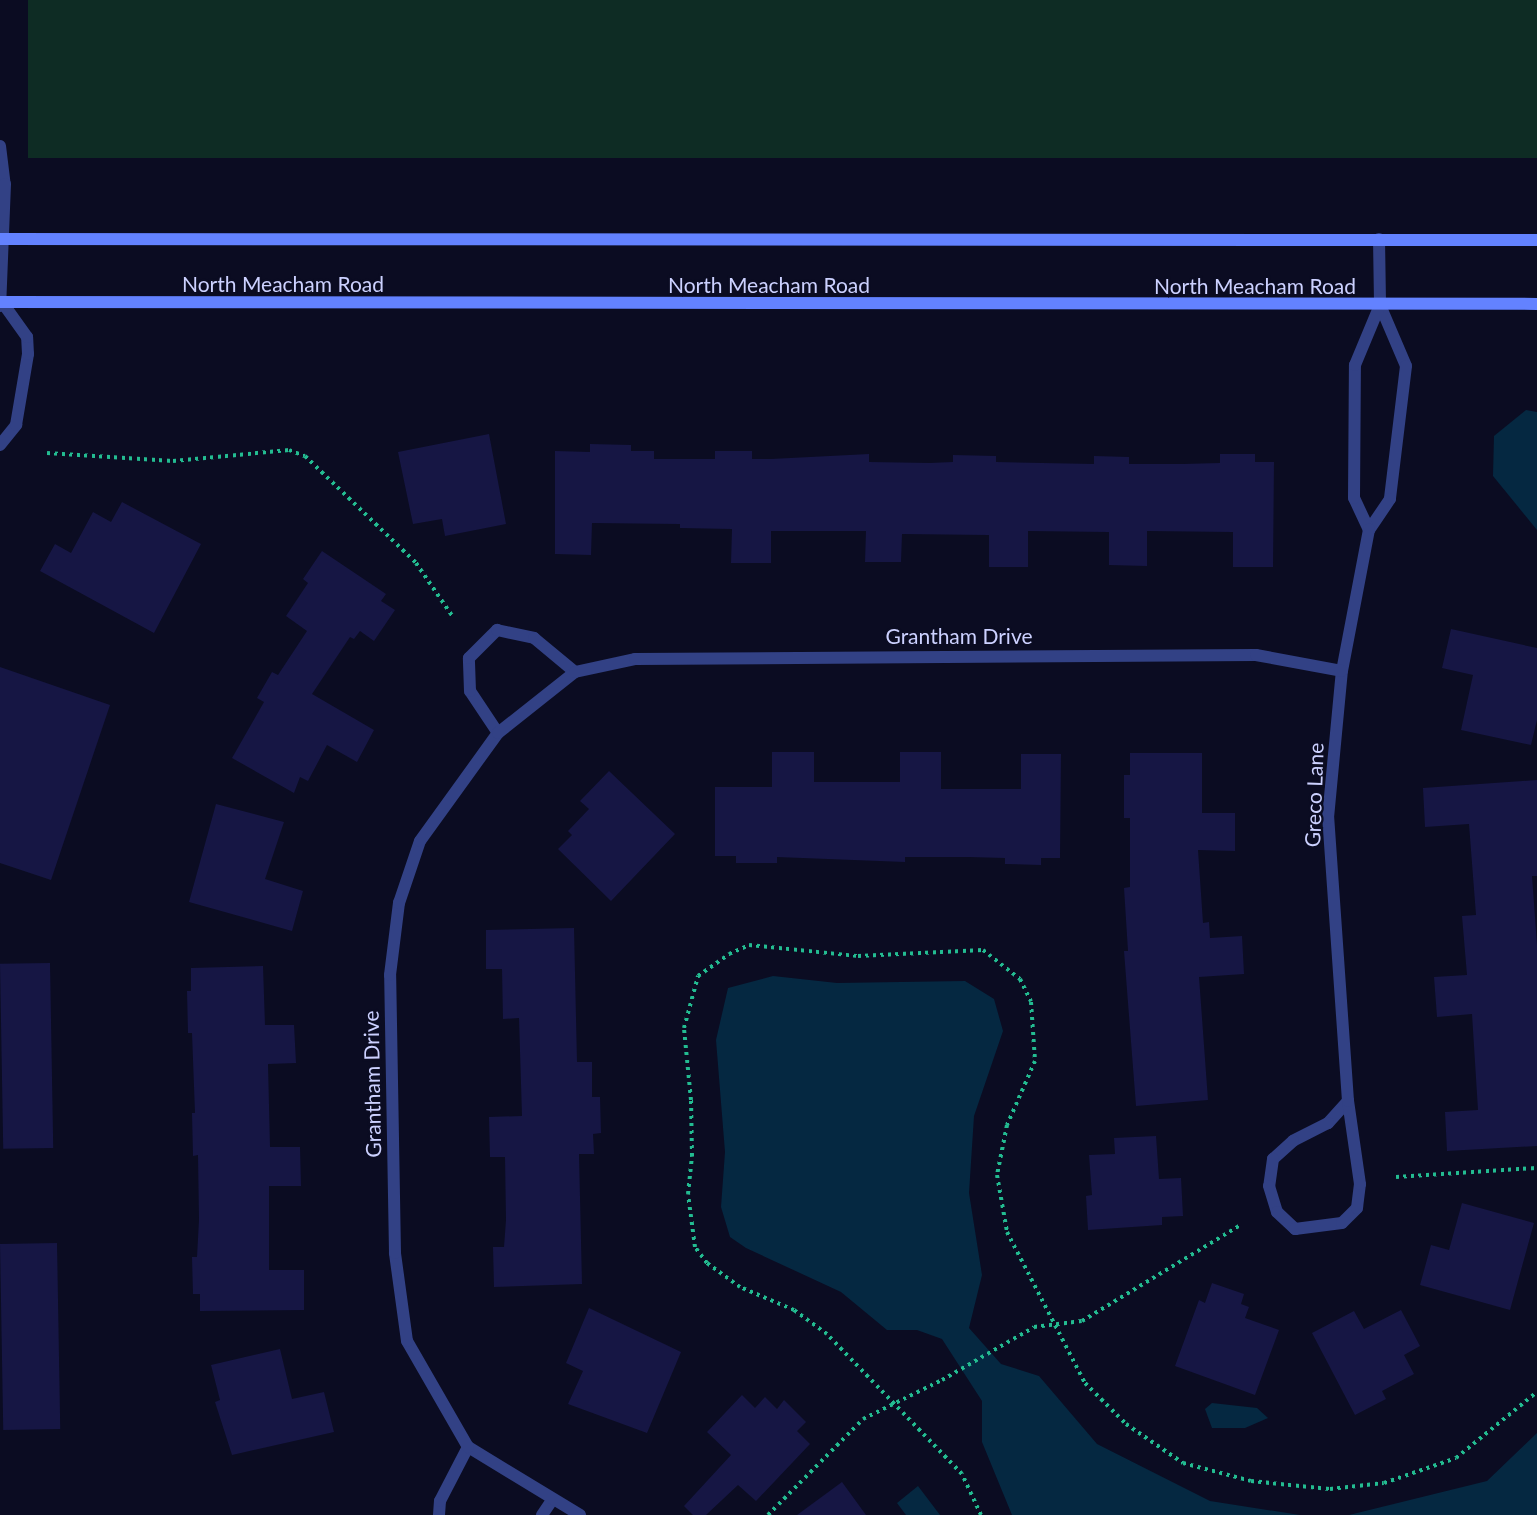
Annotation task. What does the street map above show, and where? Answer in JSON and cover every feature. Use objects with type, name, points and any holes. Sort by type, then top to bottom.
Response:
[{"type":"main road","points":[[2,239],[1537,240]]},
{"type":"main road","name":"North Meacham Road","points":[[1,304],[1537,304]]},
{"type":"street","points":[[0,146],[5,184],[1,304],[27,337],[28,354],[16,425],[0,445]]},
{"type":"street","points":[[1369,530],[1354,498],[1355,365],[1380,305],[1379,239]]},
{"type":"street","name":"Greco Lane","points":[[1348,1101],[1328,1123],[1293,1141],[1273,1159],[1269,1186],[1277,1212],[1295,1228],[1342,1222],[1357,1208],[1360,1184],[1348,1101],[1328,818],[1342,671],[1369,530],[1390,499],[1406,366],[1380,305]]},
{"type":"street","points":[[498,734],[470,691],[469,658],[497,630],[534,638],[575,672]]},
{"type":"street","name":"Grantham Drive","points":[[580,1515],[468,1447],[407,1341],[395,1253],[390,975],[399,903],[420,841],[498,734],[575,672],[635,659],[699,656],[1256,655],[1342,671]]},
{"type":"street","points":[[439,1515],[440,1501],[468,1447]]},
{"type":"street","points":[[542,1515],[552,1500]]},
{"type":"path","points":[[47,453],[173,461],[289,450],[305,456],[416,563],[453,617]]},
{"type":"path","points":[[981,1515],[962,1474],[827,1334],[794,1310],[740,1287],[707,1263],[695,1247],[688,1194],[692,1156],[691,1100],[684,1028],[698,976],[729,954],[749,945],[858,956],[983,950],[1020,979],[1031,1002],[1035,1061],[1007,1125],[997,1175],[1007,1232],[1085,1383],[1126,1424],[1183,1463],[1251,1481],[1330,1489],[1384,1483],[1456,1458],[1537,1392]]},
{"type":"path","points":[[1396,1178],[1537,1168]]},
{"type":"path","points":[[768,1515],[863,1419],[893,1402],[942,1380],[999,1344],[1034,1327],[1082,1321],[1242,1224]]},
{"type":"green space","points":[[28,0],[1537,0],[1537,158],[28,158]]},
{"type":"water","points":[[1526,410],[1537,412],[1537,530],[1493,476],[1494,436]]},
{"type":"water","points":[[773,976],[837,983],[965,981],[994,999],[1003,1031],[974,1116],[969,1193],[982,1275],[969,1328],[1001,1364],[1039,1376],[1097,1444],[1210,1501],[1300,1515],[1012,1515],[982,1442],[982,1401],[942,1339],[917,1330],[887,1330],[841,1292],[746,1248],[730,1237],[721,1207],[725,1152],[716,1040],[728,988]]},
{"type":"water","points":[[1212,1403],[1257,1408],[1268,1418],[1245,1428],[1212,1428],[1205,1409]]},
{"type":"water","points":[[1537,1433],[1537,1515],[1349,1515],[1487,1481]]},
{"type":"water","points":[[918,1486],[940,1515],[906,1515],[897,1503]]},
{"type":"building","points":[[489,434],[506,524],[445,536],[442,519],[413,524],[398,452]]},
{"type":"building","points":[[590,444],[631,445],[631,451],[654,451],[654,459],[715,459],[715,451],[752,451],[752,459],[869,454],[869,462],[930,463],[953,462],[953,455],[996,456],[996,462],[1094,464],[1094,456],[1129,457],[1129,464],[1183,464],[1220,463],[1220,454],[1255,454],[1255,462],[1274,462],[1273,567],[1233,567],[1233,532],[1147,531],[1147,566],[1109,565],[1109,532],[1028,531],[1028,567],[989,567],[989,535],[902,534],[901,562],[865,562],[866,531],[771,531],[771,563],[731,563],[732,529],[680,528],[680,524],[592,523],[591,555],[555,554],[555,451],[590,452]]},
{"type":"building","points":[[122,502],[201,544],[154,633],[40,571],[55,544],[71,553],[93,512],[111,522]]},
{"type":"building","points":[[322,551],[386,594],[381,601],[395,610],[374,641],[360,631],[354,639],[350,637],[312,694],[374,730],[357,762],[327,745],[308,781],[300,777],[294,793],[232,758],[264,702],[257,698],[272,672],[278,675],[307,631],[286,616],[308,583],[303,579]]},
{"type":"building","points":[[1451,629],[1537,648],[1537,720],[1531,745],[1461,730],[1473,675],[1442,668]]},
{"type":"building","points":[[0,667],[110,705],[51,880],[0,863]]},
{"type":"building","points":[[772,752],[814,752],[814,782],[900,782],[900,752],[941,752],[941,789],[1021,789],[1021,754],[1061,754],[1060,858],[1041,858],[1041,865],[1005,864],[1005,858],[969,857],[905,857],[905,862],[777,857],[777,863],[736,863],[736,856],[715,856],[715,787],[772,787]]},
{"type":"building","points":[[1130,753],[1202,753],[1202,813],[1235,813],[1235,851],[1198,850],[1203,923],[1209,922],[1210,938],[1242,936],[1244,974],[1199,977],[1208,1100],[1136,1106],[1124,951],[1128,951],[1124,888],[1130,887],[1130,818],[1124,818],[1124,775],[1130,775]]},
{"type":"building","points":[[609,771],[675,834],[611,901],[558,849],[572,835],[568,831],[589,809],[580,801]]},
{"type":"building","points":[[1537,780],[1537,876],[1532,876],[1537,945],[1537,1146],[1447,1151],[1445,1112],[1478,1110],[1472,1014],[1437,1017],[1434,977],[1467,975],[1462,916],[1476,915],[1469,824],[1425,827],[1423,788]]},
{"type":"building","points":[[216,804],[284,822],[265,879],[303,891],[292,931],[189,902]]},
{"type":"building","points":[[574,928],[577,1062],[592,1062],[592,1097],[600,1097],[601,1133],[593,1134],[594,1154],[579,1154],[582,1284],[494,1287],[493,1247],[504,1247],[505,1157],[490,1157],[489,1117],[522,1116],[519,1018],[503,1019],[502,969],[486,969],[486,930]]},
{"type":"building","points":[[50,963],[53,1148],[3,1149],[0,964]]},
{"type":"building","points":[[263,966],[265,1025],[294,1025],[296,1063],[268,1064],[270,1147],[300,1147],[301,1186],[269,1186],[269,1270],[304,1270],[304,1310],[200,1311],[200,1294],[193,1294],[192,1257],[197,1257],[199,1220],[198,1155],[193,1156],[192,1113],[195,1113],[192,1033],[188,1033],[187,991],[191,991],[191,968]]},
{"type":"building","points":[[1156,1136],[1159,1179],[1181,1178],[1183,1216],[1162,1217],[1162,1225],[1088,1230],[1086,1196],[1092,1195],[1089,1155],[1115,1154],[1114,1138]]},
{"type":"building","points":[[1462,1203],[1534,1223],[1510,1310],[1420,1285],[1431,1245],[1449,1250]]},
{"type":"building","points":[[57,1243],[60,1429],[3,1430],[0,1244]]},
{"type":"building","points":[[1212,1283],[1244,1294],[1241,1304],[1249,1307],[1245,1318],[1279,1330],[1255,1395],[1175,1366],[1199,1300],[1205,1303]]},
{"type":"building","points":[[589,1308],[681,1352],[647,1433],[568,1404],[583,1371],[566,1363]]},
{"type":"building","points":[[1401,1310],[1420,1346],[1404,1355],[1414,1374],[1382,1391],[1386,1399],[1355,1415],[1312,1333],[1354,1311],[1364,1329]]},
{"type":"building","points":[[280,1349],[292,1399],[324,1392],[334,1432],[232,1455],[215,1402],[220,1400],[211,1365]]},
{"type":"building","points":[[742,1395],[755,1408],[765,1397],[777,1409],[784,1400],[806,1422],[797,1431],[810,1444],[756,1501],[738,1485],[706,1515],[693,1515],[684,1506],[731,1455],[707,1432]]},
{"type":"building","points":[[842,1482],[866,1515],[797,1515]]}]
